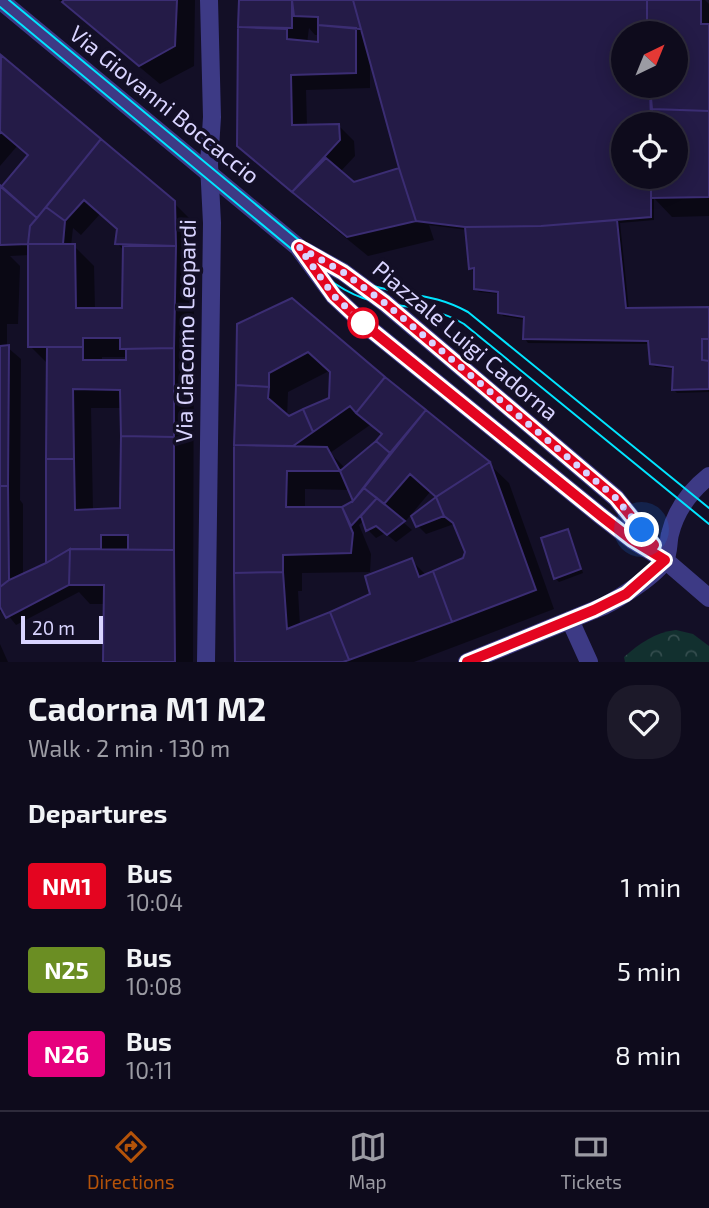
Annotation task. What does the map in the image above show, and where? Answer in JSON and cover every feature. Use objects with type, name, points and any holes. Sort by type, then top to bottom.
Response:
[{"type":"street","name":"Via Giovanni Boccaccio","points":[[0,0],[299,247]]},
{"type":"street","name":"Via Giacomo Leopardi","points":[[205,662],[212,223],[209,172],[212,117],[209,0]]},
{"type":"street","name":"Piazzale Luigi Cadorna","points":[[299,247],[334,296],[364,324],[611,524],[665,560],[709,598]]},
{"type":"street","name":"Piazzale Luigi Cadorna","points":[[299,247],[343,272],[385,303],[616,498],[665,560]]},
{"type":"street","points":[[467,662],[626,594],[665,560],[677,513],[691,493],[709,477]]},
{"type":"street","points":[[570,620],[589,662]]},
{"type":"green space","points":[[676,630],[693,634],[709,646],[709,662],[625,662],[624,657],[642,643],[661,633]]},
{"type":"building","points":[[177,0],[175,46],[139,66],[62,2]]},
{"type":"building","points":[[239,0],[292,0],[292,28],[238,27]]},
{"type":"building","points":[[292,0],[353,0],[361,29],[318,25],[318,17],[294,16]]},
{"type":"building","points":[[353,0],[647,0],[647,21],[611,21],[611,98],[650,98],[651,112],[611,112],[611,189],[651,189],[651,217],[541,226],[465,227],[416,221]]},
{"type":"building","points":[[647,0],[701,0],[701,24],[709,24],[709,111],[652,109],[651,98],[688,98],[688,21],[647,21]]},
{"type":"building","points":[[318,25],[356,28],[356,73],[291,75],[292,125],[339,124],[340,140],[292,192],[237,146],[238,27],[287,29],[287,39],[318,42]]},
{"type":"building","points":[[1,55],[101,139],[37,218],[1,187],[28,155],[0,133]]},
{"type":"building","points":[[652,109],[709,111],[709,197],[651,198],[651,189],[688,189],[688,112],[652,112]]},
{"type":"building","points":[[101,139],[175,201],[176,246],[115,244],[117,229],[84,200],[65,221],[46,207]]},
{"type":"building","points":[[326,158],[354,182],[399,168],[416,221],[347,237],[292,192]]},
{"type":"building","points":[[0,185],[37,218],[30,226],[28,244],[0,245]]},
{"type":"building","points":[[46,207],[65,221],[63,244],[28,244],[30,226]]},
{"type":"building","points":[[617,220],[626,308],[709,307],[709,339],[702,339],[702,360],[709,361],[709,389],[672,390],[673,367],[650,364],[648,341],[523,339],[524,317],[498,313],[498,292],[474,289],[474,268],[469,269],[465,227],[541,226]]},
{"type":"building","points":[[28,244],[75,244],[76,308],[122,308],[123,246],[176,246],[174,348],[120,349],[120,338],[83,338],[83,347],[28,347]]},
{"type":"building","points":[[292,298],[385,377],[356,413],[350,406],[313,432],[303,409],[329,398],[330,372],[308,352],[269,373],[269,387],[236,385],[237,324]]},
{"type":"building","points":[[702,339],[709,339],[709,361],[702,360]]},
{"type":"building","points":[[9,345],[8,486],[0,486],[0,346]]},
{"type":"building","points":[[47,347],[83,347],[83,360],[126,360],[126,349],[174,348],[174,437],[121,436],[120,390],[73,389],[74,459],[46,459]]},
{"type":"building","points":[[385,377],[426,410],[390,453],[376,441],[382,434],[356,413]]},
{"type":"building","points":[[236,385],[269,387],[268,398],[289,416],[303,409],[313,432],[293,446],[234,445]]},
{"type":"building","points":[[426,410],[490,462],[436,497],[410,474],[384,504],[364,488]]},
{"type":"building","points":[[121,436],[174,437],[174,550],[128,550],[128,535],[101,535],[101,549],[70,549],[46,563],[46,459],[74,459],[75,510],[120,508]]},
{"type":"building","points":[[376,441],[390,453],[353,501],[340,471]]},
{"type":"building","points":[[234,445],[327,447],[340,471],[287,471],[286,507],[342,507],[353,533],[351,553],[283,555],[283,572],[234,573]]},
{"type":"building","points":[[490,462],[536,590],[452,622],[433,571],[463,558],[465,552],[453,523],[444,516],[436,497]]},
{"type":"building","points":[[0,486],[8,486],[9,580],[0,587]]},
{"type":"building","points":[[364,488],[377,498],[351,526],[342,507],[353,501]]},
{"type":"building","points":[[436,497],[444,516],[416,527],[411,516]]},
{"type":"building","points":[[377,498],[405,521],[387,535],[376,526],[366,531],[361,516]]},
{"type":"building","points":[[568,529],[581,569],[554,579],[541,538]]},
{"type":"building","points":[[70,549],[69,585],[6,618],[0,607],[0,587]]},
{"type":"building","points":[[70,549],[174,550],[175,662],[103,662],[104,585],[69,585]]},
{"type":"building","points":[[412,558],[419,577],[433,571],[452,622],[349,660],[330,612],[370,594],[365,576]]},
{"type":"building","points":[[283,572],[287,629],[330,612],[349,660],[235,662],[234,573]]},
{"type":"tram line","points":[[9,0],[323,260],[363,282],[434,299],[468,312],[709,508]]},
{"type":"tram line","points":[[0,7],[329,279],[363,298],[438,312],[464,324],[709,524]]},
{"type":"bus line","name":"NM1","points":[[467,662],[594,610],[626,594],[665,560],[632,540],[601,516],[364,324],[334,296],[299,247],[343,272],[385,303],[616,498],[654,545]]},
{"type":"route","points":[[363,323],[334,296],[299,247],[343,272],[385,303],[616,498],[642,530]]}]
